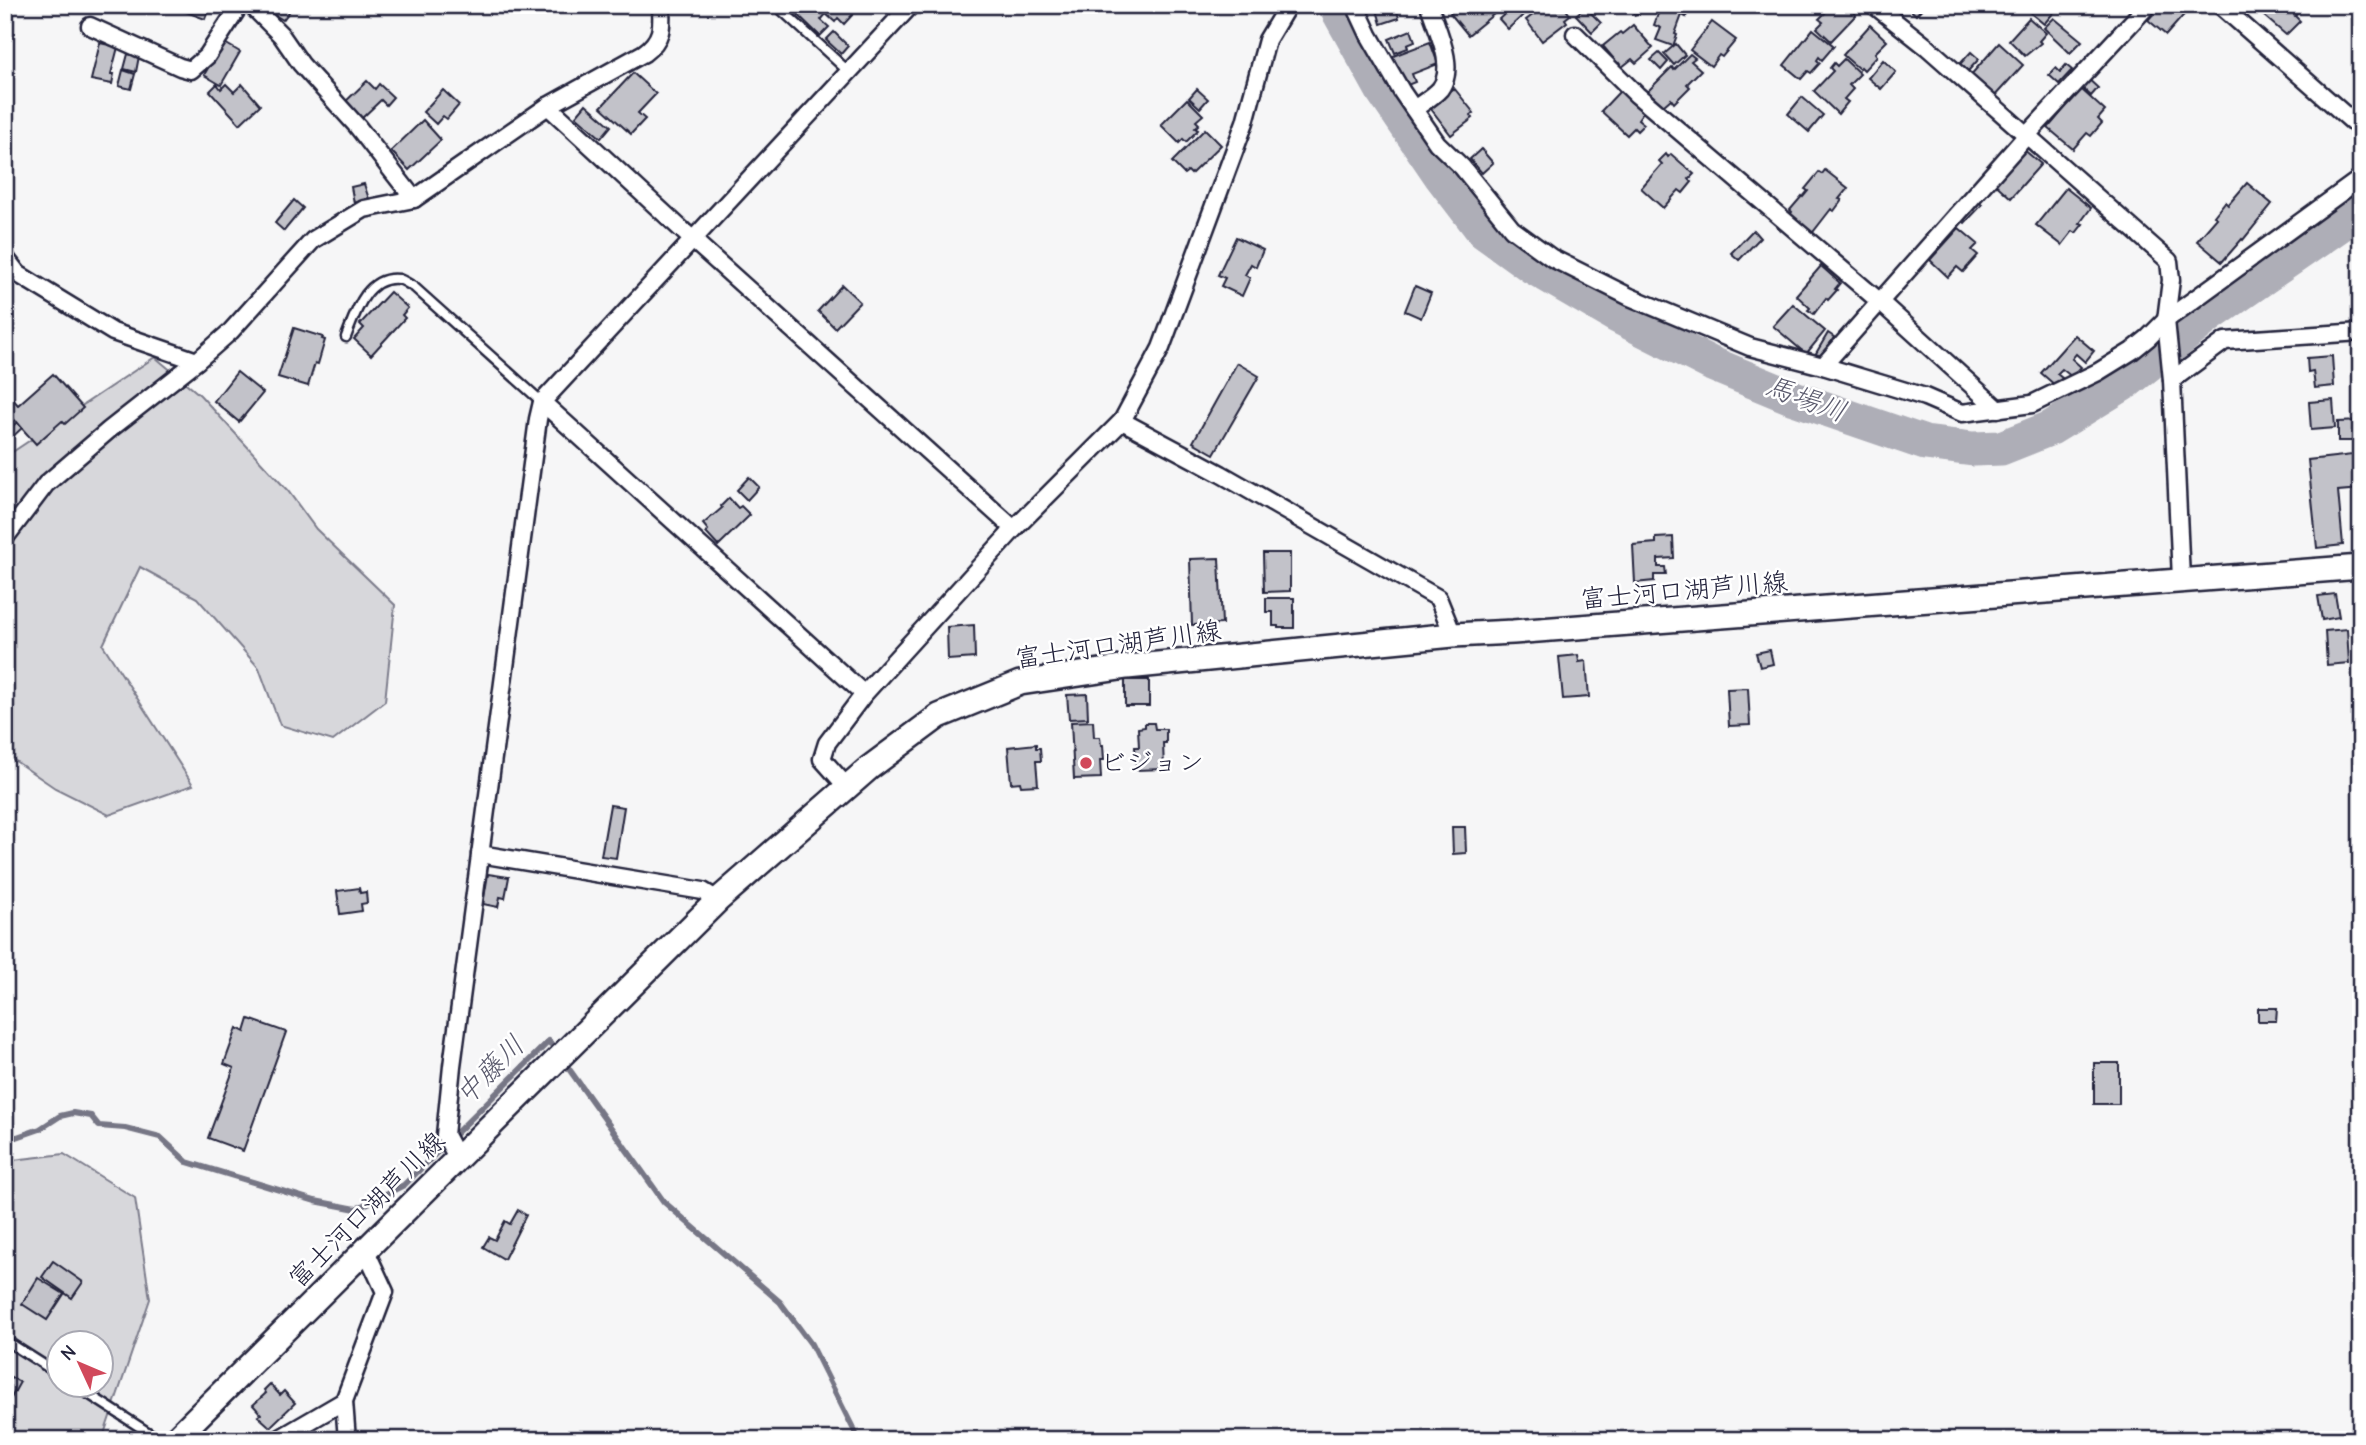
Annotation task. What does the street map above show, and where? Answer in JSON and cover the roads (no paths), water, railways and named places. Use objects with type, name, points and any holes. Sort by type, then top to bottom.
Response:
[{"type":"main road","name":"富士河口湖芦川線","points":[[174,1440],[718,900],[869,768],[939,716],[1020,683],[1127,667],[1453,635],[2361,567]]},
{"type":"street","points":[[90,26],[191,70],[206,55],[240,5]]},
{"type":"street","points":[[251,5],[281,35],[301,64],[357,126],[414,199]]},
{"type":"street","points":[[5,538],[46,484],[231,331],[313,240],[363,209],[414,199],[548,106],[644,53],[656,44],[662,25],[661,5]]},
{"type":"street","points":[[460,1158],[445,1135],[452,1066],[542,402],[911,5]]},
{"type":"street","points":[[847,787],[822,759],[827,743],[864,694],[1014,529],[1122,421],[1161,348],[1245,122],[1267,40],[1288,5]]},
{"type":"street","points":[[1355,5],[1369,35],[1437,143],[1462,167],[1512,229],[1546,255],[1630,297],[1750,347],[1925,397],[1962,413],[2032,404],[2098,372],[2148,338],[2166,320],[2361,178]]},
{"type":"street","points":[[1414,109],[1441,88],[1447,74],[1444,51],[1429,5]]},
{"type":"street","points":[[1874,5],[1927,47],[2169,261],[2171,280],[2166,320],[2172,380],[2181,579]]},
{"type":"street","points":[[1823,366],[2027,135],[2148,5]]},
{"type":"street","points":[[2220,5],[2361,129]]},
{"type":"street","points":[[1575,34],[1637,95],[1879,301],[1998,409]]},
{"type":"street","points":[[548,106],[1014,529]]},
{"type":"street","points":[[5,257],[18,274],[113,332],[197,361]]},
{"type":"street","points":[[2172,380],[2225,341],[2361,332]]},
{"type":"street","points":[[542,402],[864,694]]},
{"type":"street","points":[[1122,421],[1221,474],[1438,598],[1453,635]]},
{"type":"street","points":[[480,854],[703,891],[718,900]]},
{"type":"street","points":[[348,1440],[344,1401],[385,1292],[366,1251]]},
{"type":"street","points":[[277,1440],[344,1401]]},
{"type":"lane","points":[[776,5],[849,72]]},
{"type":"lane","points":[[346,337],[367,292],[382,282],[399,279],[414,287],[542,402]]},
{"type":"lane","points":[[5,1340],[46,1366]]},
{"type":"lane","points":[[99,1400],[160,1440]]},
{"type":"waterway","name":"馬場川","points":[[1335,5],[1383,91],[1441,176],[1483,231],[1533,267],[1617,316],[1712,364],[1794,398],[1925,443],[1973,449],[2001,448],[2051,428],[2126,382],[2211,314],[2361,210]]},
{"type":"waterway","name":"中藤川","points":[[5,1137],[17,1137],[40,1129],[60,1116],[73,1113],[91,1116],[99,1126],[125,1128],[160,1137],[187,1162],[315,1201],[356,1209],[404,1185],[549,1041],[664,1202],[780,1302],[811,1344],[859,1440]]},
{"type":"place","name":"ビジョン","points":[[1086,763]]}]
